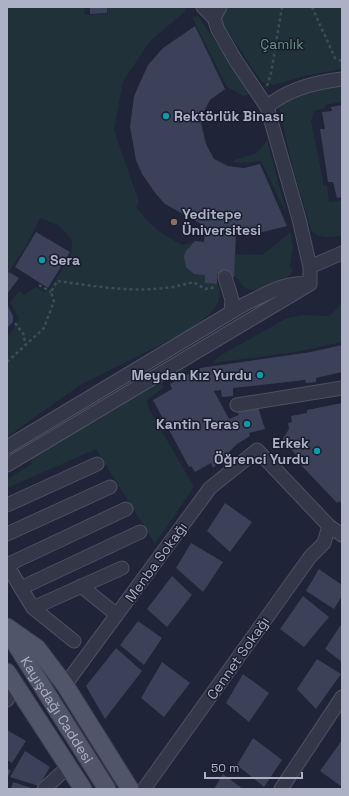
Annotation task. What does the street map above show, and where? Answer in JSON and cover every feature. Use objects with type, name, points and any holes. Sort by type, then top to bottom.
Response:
[{"type":"main road","points":[[7,629],[37,648],[65,685],[130,789]]},
{"type":"main road","name":"Kayışdağı Caddesi","points":[[7,629],[107,789]]},
{"type":"main road","name":"Kayışdağı Caddesi","points":[[11,677],[83,789]]},
{"type":"street","points":[[203,7],[217,13],[218,30],[236,61],[267,107],[299,219],[310,267],[310,284]]},
{"type":"street","points":[[267,107],[276,99],[298,90],[342,79]]},
{"type":"street","points":[[310,267],[342,253]]},
{"type":"street","points":[[226,281],[232,300],[231,312]]},
{"type":"street","points":[[7,447],[231,312],[269,292],[296,282],[310,284]]},
{"type":"street","points":[[7,466],[310,284]]},
{"type":"street","points":[[237,405],[342,388]]},
{"type":"street","name":"Menba Sokağı","points":[[65,685],[210,488],[258,450],[329,526]]},
{"type":"street","points":[[7,505],[97,464]]},
{"type":"street","points":[[7,534],[110,487]]},
{"type":"street","points":[[74,641],[33,608],[7,565],[126,509]]},
{"type":"street","points":[[329,526],[342,535]]},
{"type":"street","name":"Cennet Sokağı","points":[[144,789],[310,557],[324,543],[329,526]]},
{"type":"street","points":[[21,588],[140,532]]},
{"type":"street","points":[[33,608],[122,568]]},
{"type":"street","points":[[81,586],[117,615]]},
{"type":"street","points":[[7,700],[11,677]]},
{"type":"street","points":[[281,789],[342,697]]},
{"type":"street","points":[[44,789],[69,766]]},
{"type":"path","points":[[267,86],[271,73],[282,7]]},
{"type":"path","points":[[312,7],[335,58],[342,61]]},
{"type":"path","points":[[51,292],[57,281],[115,289],[177,287],[193,282],[205,289],[226,281]]},
{"type":"path","points":[[7,362],[44,328],[54,301],[51,292],[39,285]]},
{"type":"path","points":[[15,323],[24,335],[25,345]]},
{"type":"green space","points":[[7,7],[84,7],[85,15],[108,14],[107,7],[184,7],[186,11],[151,40],[123,81],[114,130],[139,202],[136,206],[156,229],[169,238],[183,245],[195,242],[208,243],[220,254],[262,255],[291,232],[293,247],[290,267],[293,271],[278,284],[259,290],[246,288],[233,276],[213,274],[219,288],[220,295],[218,302],[215,308],[199,323],[188,331],[80,385],[7,437],[7,334],[9,335],[14,329],[19,318],[10,302],[19,291],[24,295],[36,287],[44,292],[50,289],[71,254],[72,240],[58,225],[40,218],[26,246],[7,275]]},
{"type":"green space","name":"Çamlık","points":[[224,7],[342,7],[342,69],[304,76],[273,85],[262,82],[218,17]]},
{"type":"green space","points":[[198,16],[250,94],[244,96],[227,87],[192,17]]},
{"type":"green space","points":[[342,85],[342,102],[325,105],[325,108],[314,111],[311,121],[324,186],[327,185],[329,202],[342,200],[342,235],[326,237],[319,236],[312,232],[293,169],[279,108],[281,101],[309,91]]},
{"type":"green space","points":[[267,140],[287,215],[261,161],[235,163],[234,160],[257,153]]},
{"type":"green space","points":[[342,302],[342,342],[296,352],[212,363],[221,355],[287,318],[303,315],[327,316],[332,314]]},
{"type":"green space","points":[[183,367],[185,371],[161,384],[164,387],[147,400],[149,409],[194,487],[155,544],[96,449],[7,488],[7,479],[32,464],[31,458]]},
{"type":"building","points":[[90,7],[107,7],[107,13],[90,14]]},
{"type":"building","points":[[195,26],[225,89],[210,100],[204,111],[201,123],[206,144],[214,159],[228,166],[244,168],[260,164],[287,226],[259,233],[236,233],[234,277],[217,274],[217,284],[205,283],[205,275],[194,274],[186,267],[184,256],[186,251],[195,241],[204,242],[205,226],[165,204],[156,194],[142,174],[136,160],[130,127],[134,96],[148,65],[163,48]]},
{"type":"building","points":[[342,105],[342,197],[337,198],[333,182],[328,182],[320,129],[325,129],[322,112],[332,111],[331,107]]},
{"type":"building","name":"Sera","points":[[36,232],[70,252],[48,288],[15,267]]},
{"type":"building","points":[[9,272],[19,278],[7,294],[7,275]]},
{"type":"building","points":[[7,304],[13,316],[13,322],[7,328]]},
{"type":"building","points":[[342,345],[342,372],[316,378],[316,382],[306,383],[305,380],[233,388],[233,396],[222,397],[221,390],[214,391],[229,419],[239,415],[238,412],[258,407],[265,429],[249,433],[250,436],[237,444],[213,468],[211,463],[195,472],[191,466],[189,467],[153,400],[172,389],[170,384],[200,368],[311,352]]},
{"type":"building","name":"Erkek Öğrenci Yurdu","points":[[342,403],[342,504],[339,501],[337,503],[300,464],[303,462],[282,440],[289,429],[288,423],[292,422],[291,416],[307,413],[307,410]]},
{"type":"building","points":[[225,503],[252,522],[230,552],[207,531]]},
{"type":"building","points":[[191,543],[223,562],[203,592],[176,568]]},
{"type":"building","points":[[319,569],[342,585],[342,596],[334,609],[306,591]]},
{"type":"building","points":[[172,576],[192,595],[167,627],[147,609]]},
{"type":"building","points":[[303,596],[329,617],[304,647],[280,629]]},
{"type":"building","points":[[138,621],[162,638],[144,665],[120,645]]},
{"type":"building","points":[[342,623],[342,662],[325,649]]},
{"type":"building","points":[[116,648],[142,671],[105,719],[86,686]]},
{"type":"building","points":[[317,659],[341,674],[316,709],[297,689]]},
{"type":"building","points":[[162,662],[190,683],[164,717],[141,698]]},
{"type":"building","points":[[243,674],[269,693],[249,722],[226,703]]},
{"type":"building","points":[[7,730],[26,741],[12,763],[7,760]]},
{"type":"building","points":[[253,738],[282,760],[264,787],[237,765]]},
{"type":"building","points":[[342,740],[342,787],[320,771]]},
{"type":"building","points":[[25,751],[50,767],[39,786],[10,777]]},
{"type":"building","points":[[7,768],[11,771],[7,778]]},
{"type":"building","points":[[223,774],[243,789],[214,789]]},
{"type":"building","points":[[13,782],[35,789],[11,789]]},
{"type":"place","name":"Rektörlük Binası","points":[[166,116]]},
{"type":"place","name":"Yeditepe Üniversitesi","points":[[174,222]]},
{"type":"place","name":"Sera","points":[[42,260]]},
{"type":"place","name":"Meydan Kız Yurdu","points":[[260,375]]},
{"type":"place","name":"Kantin Teras","points":[[247,424]]},
{"type":"place","name":"Erkek Öğrenci Yurdu","points":[[317,451]]}]
